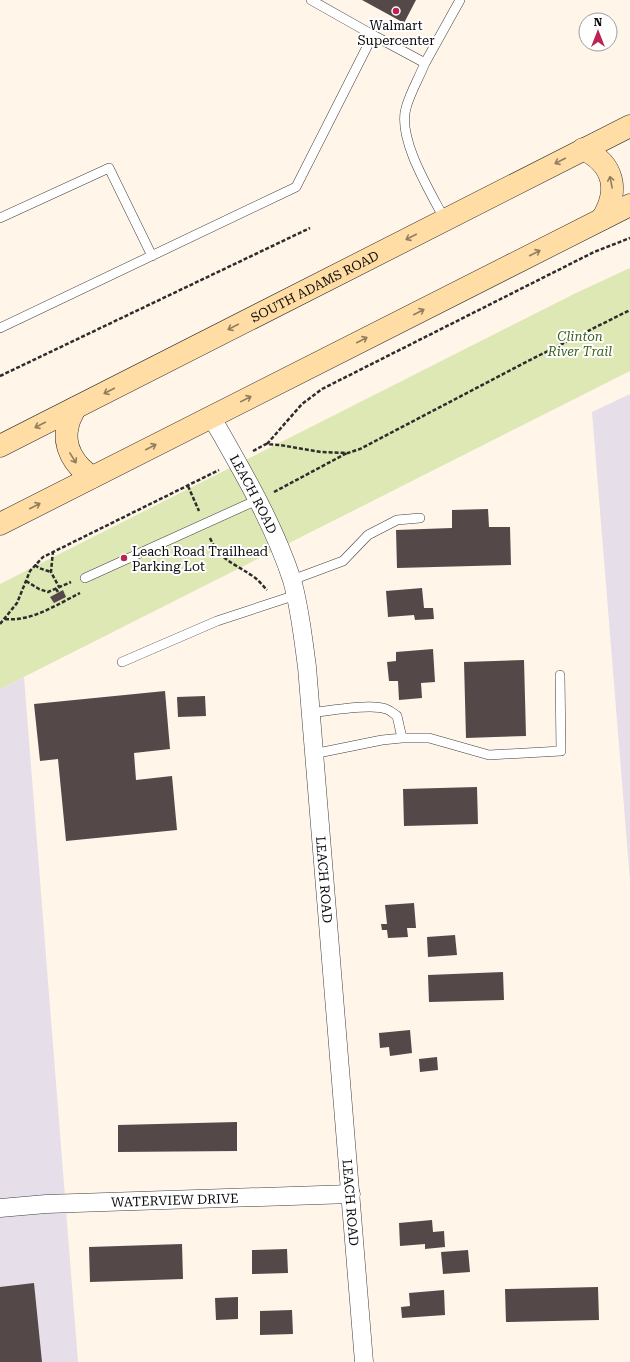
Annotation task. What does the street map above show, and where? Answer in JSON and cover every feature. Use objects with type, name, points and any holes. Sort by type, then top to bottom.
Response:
[{"type":"main road","name":"SOUTH ADAMS ROAD","points":[[0,446],[630,126]]},
{"type":"main road","points":[[583,150],[594,154],[602,161],[612,184],[610,207],[602,219]]},
{"type":"main road","points":[[0,524],[630,205]]},
{"type":"main road","points":[[75,408],[68,425],[66,439],[69,452],[83,471],[92,477]]},
{"type":"street","name":"LEACH ROAD","points":[[211,416],[276,536],[294,587],[302,629],[364,1362]]},
{"type":"street","name":"WATERVIEW DRIVE","points":[[0,1208],[46,1204],[350,1194]]},
{"type":"lane","points":[[311,0],[425,63]]},
{"type":"lane","points":[[446,220],[425,183],[409,145],[404,127],[406,109],[425,63],[460,0]]},
{"type":"lane","points":[[0,328],[296,187],[373,34]]},
{"type":"lane","points":[[0,218],[109,168],[152,256]]},
{"type":"lane","points":[[85,578],[257,500]]},
{"type":"lane","points":[[122,662],[217,621],[273,603],[294,587],[343,561],[368,535],[396,520],[420,518]]},
{"type":"lane","points":[[313,754],[382,740],[402,738],[429,738],[489,755],[561,751],[560,675]]},
{"type":"lane","points":[[310,712],[364,707],[388,709],[397,716],[402,738]]},
{"type":"path","points":[[0,376],[310,228]]},
{"type":"path","points":[[252,451],[266,444],[302,404],[322,389],[594,252],[630,238]]},
{"type":"path","points":[[257,500],[630,310]]},
{"type":"path","points":[[266,444],[321,452],[348,453]]},
{"type":"path","points":[[0,624],[17,603],[30,571],[43,557],[218,471]]},
{"type":"path","points":[[188,486],[215,549],[225,559],[252,575],[267,590],[273,603]]},
{"type":"path","points":[[53,551],[51,572],[59,587]]},
{"type":"path","points":[[35,565],[51,572]]},
{"type":"path","points":[[5,619],[23,619],[50,608],[84,591],[85,578],[68,583],[48,592],[39,589],[26,581]]},
{"type":"shaded area","points":[[630,394],[630,881],[592,412]]},
{"type":"shaded area","points":[[24,677],[78,1362],[0,1362],[0,689]]},
{"type":"green space","name":"Clinton River Trail","points":[[630,268],[630,371],[0,689],[0,584],[576,293]]},
{"type":"building","name":"Walmart Supercenter","points":[[362,0],[416,0],[404,23]]},
{"type":"building","points":[[488,509],[489,527],[510,527],[511,565],[397,568],[396,530],[452,528],[452,510]]},
{"type":"building","points":[[422,588],[424,608],[433,608],[434,619],[415,620],[414,615],[388,617],[386,591]]},
{"type":"building","points":[[63,590],[66,597],[54,603],[50,597]]},
{"type":"building","points":[[433,649],[435,682],[421,683],[422,698],[399,700],[398,681],[389,681],[387,662],[396,661],[396,652]]},
{"type":"building","points":[[524,660],[526,736],[466,738],[464,662]]},
{"type":"building","points":[[165,691],[170,749],[134,753],[136,780],[172,776],[177,830],[66,841],[58,759],[40,761],[34,704]]},
{"type":"building","points":[[205,696],[206,716],[178,717],[177,697]]},
{"type":"building","points":[[477,787],[478,824],[404,826],[403,789]]},
{"type":"building","points":[[414,903],[416,928],[407,928],[408,937],[388,938],[387,930],[382,930],[381,924],[387,924],[385,905]]},
{"type":"building","points":[[455,935],[457,955],[428,957],[427,937]]},
{"type":"building","points":[[503,972],[504,1000],[429,1002],[428,975]]},
{"type":"building","points":[[410,1030],[412,1053],[390,1056],[389,1047],[380,1048],[379,1033]]},
{"type":"building","points":[[437,1057],[438,1070],[420,1072],[419,1059]]},
{"type":"building","points":[[237,1122],[237,1151],[118,1152],[118,1125]]},
{"type":"building","points":[[432,1220],[433,1232],[444,1231],[445,1247],[425,1249],[425,1244],[400,1246],[399,1223]]},
{"type":"building","points":[[182,1244],[183,1279],[90,1282],[89,1247]]},
{"type":"building","points":[[287,1249],[288,1273],[252,1274],[252,1250]]},
{"type":"building","points":[[468,1250],[470,1272],[443,1274],[441,1252]]},
{"type":"building","points":[[34,1283],[42,1362],[0,1362],[0,1287]]},
{"type":"building","points":[[598,1287],[599,1320],[506,1322],[505,1289]]},
{"type":"building","points":[[444,1290],[445,1315],[402,1318],[401,1307],[410,1306],[409,1293]]},
{"type":"building","points":[[238,1297],[238,1319],[216,1320],[215,1298]]},
{"type":"building","points":[[292,1310],[293,1334],[260,1335],[260,1311]]},
{"type":"place","name":"Walmart Supercenter","points":[[396,11]]},
{"type":"place","name":"Leach Road Trailhead Parking Lot","points":[[124,558]]}]
